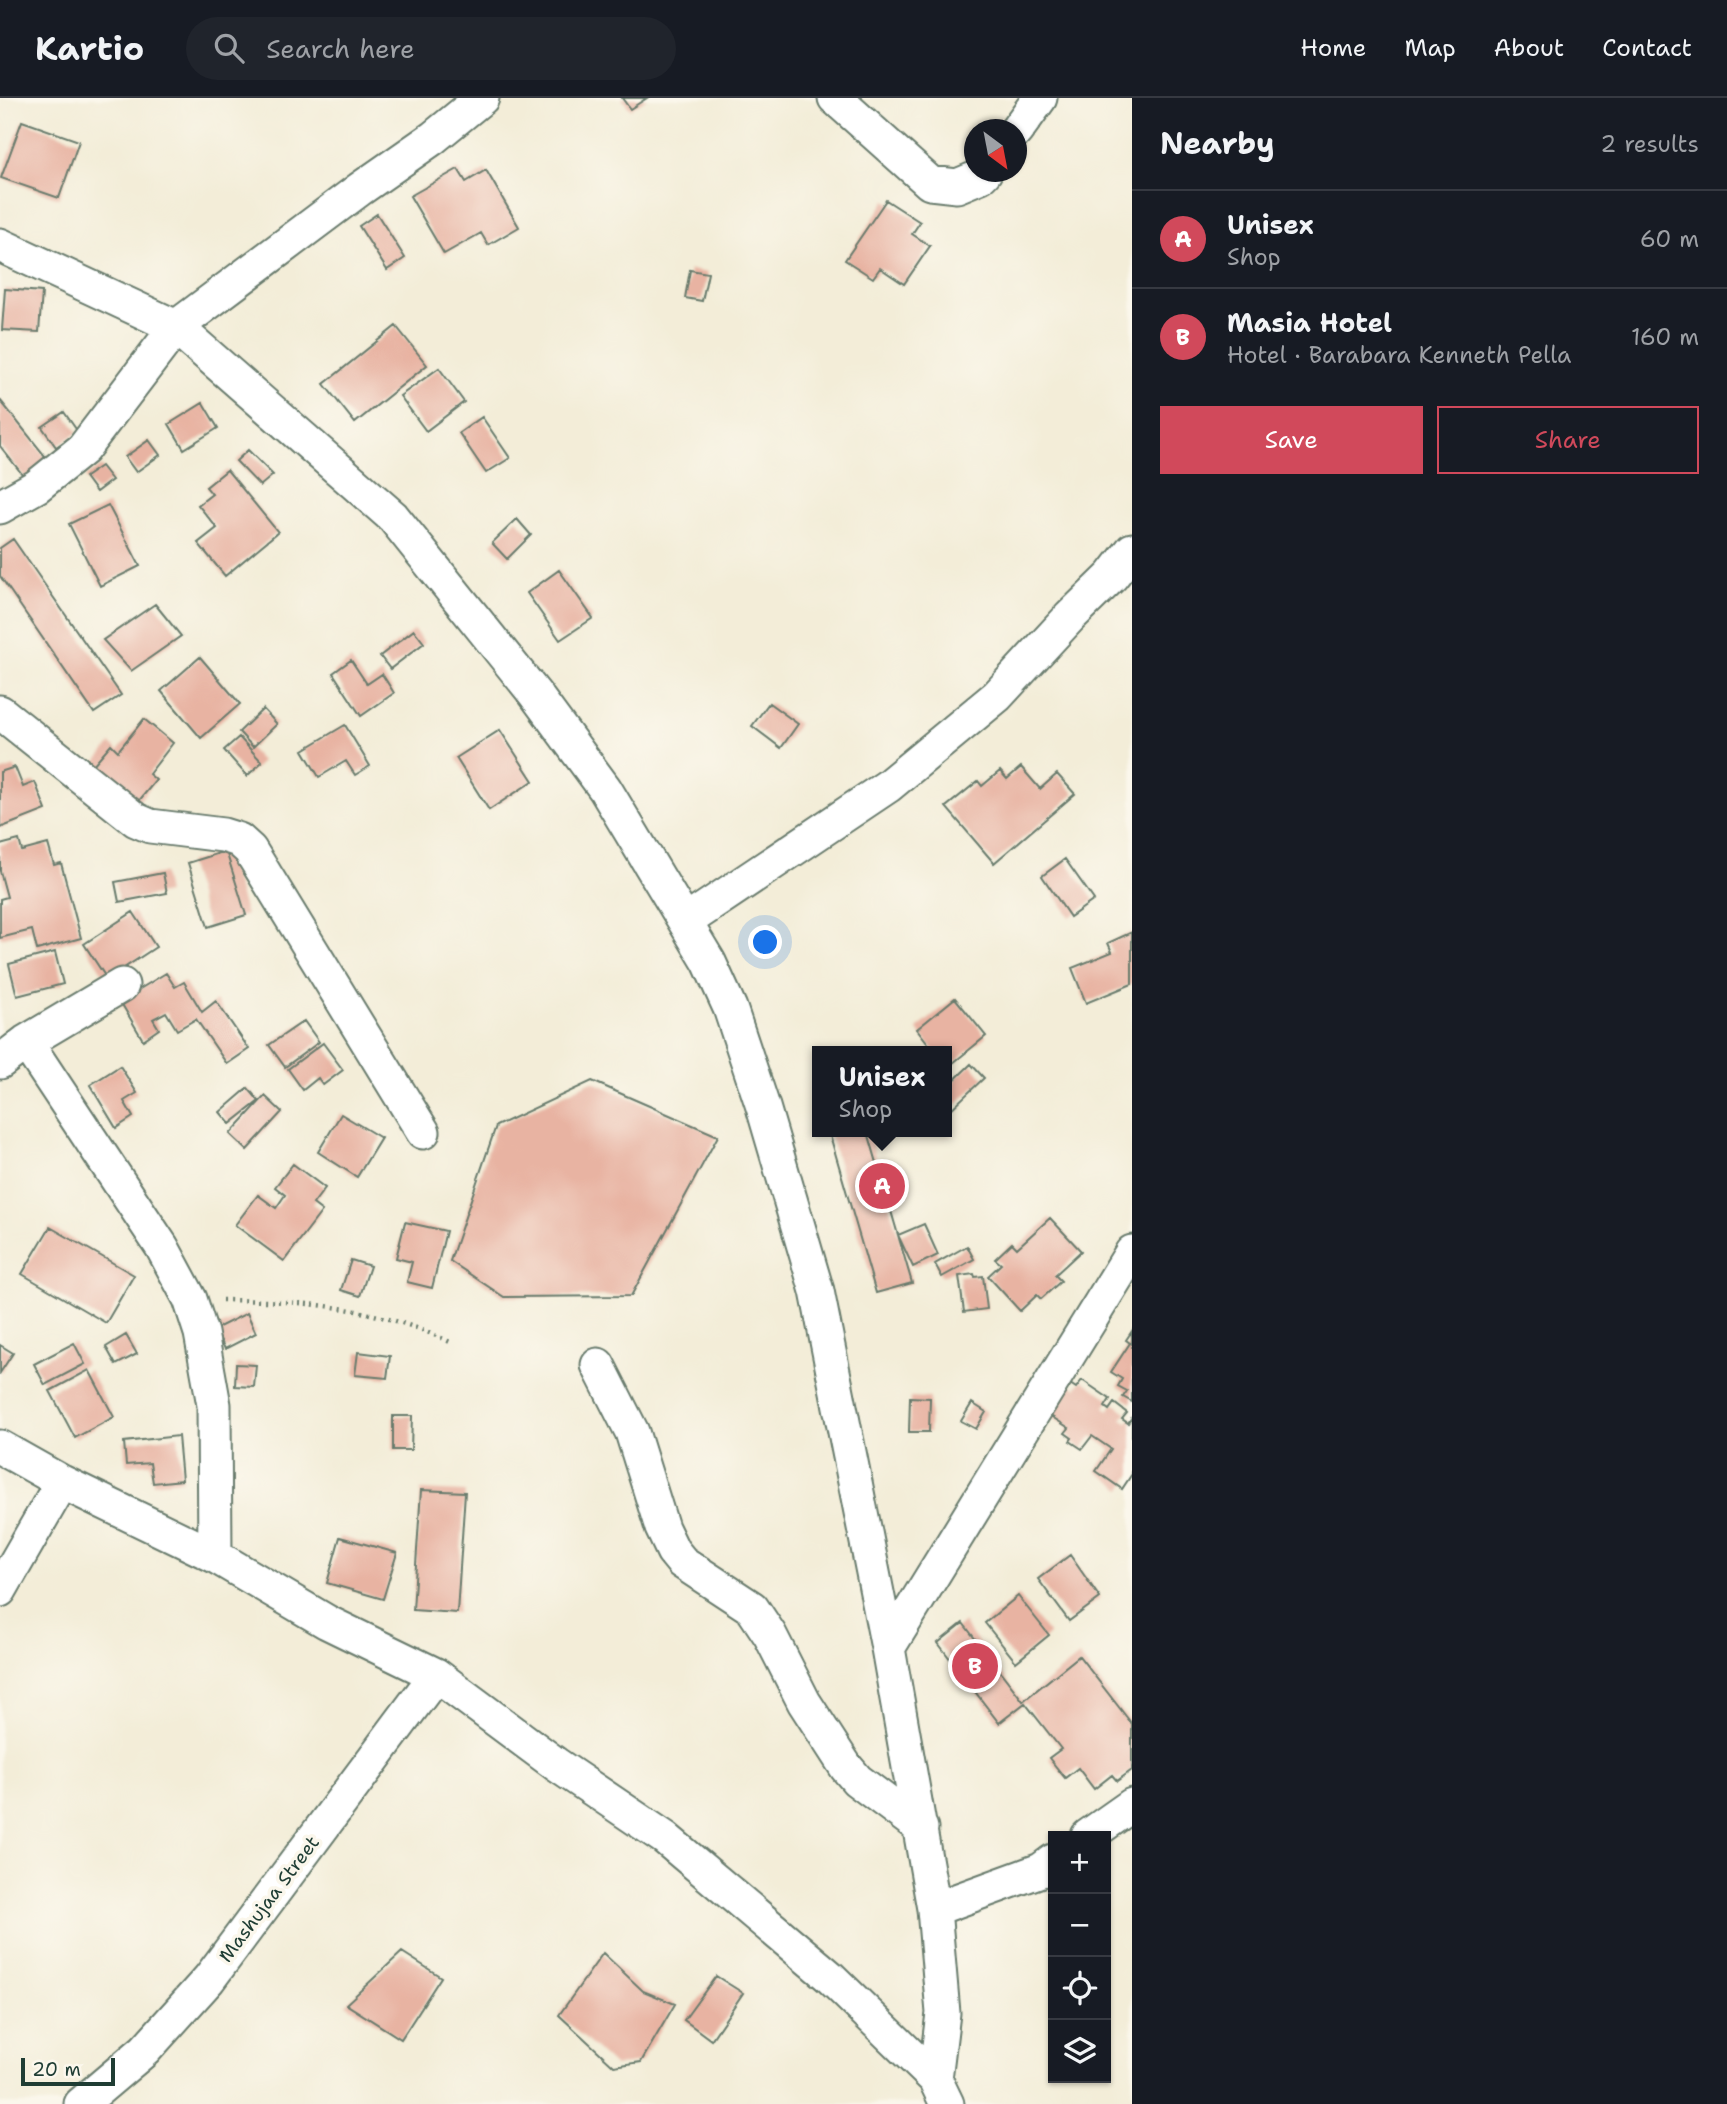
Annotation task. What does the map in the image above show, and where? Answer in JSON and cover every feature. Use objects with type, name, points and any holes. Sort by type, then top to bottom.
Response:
[{"type":"street","points":[[0,507],[37,486],[83,449],[176,327],[360,189],[433,138],[482,98]]},
{"type":"street","points":[[835,98],[930,183],[957,186],[967,182]]},
{"type":"street","points":[[1025,119],[1040,98]]},
{"type":"street","points":[[0,245],[176,327],[393,517],[535,694],[605,789],[709,962],[730,1008],[786,1180],[817,1291],[888,1648],[934,1909],[943,2013],[941,2091]]},
{"type":"street","points":[[685,922],[888,786],[987,704],[1112,576],[1132,550]]},
{"type":"street","points":[[0,712],[136,820],[150,826],[223,835],[239,840],[250,850],[424,1132]]},
{"type":"street","points":[[0,1062],[26,1042],[122,985]]},
{"type":"street","points":[[26,1042],[162,1247],[190,1299],[201,1333],[214,1405],[215,1556]]},
{"type":"street","points":[[888,1648],[1132,1252]]},
{"type":"street","points":[[598,1365],[632,1432],[662,1528],[673,1551],[682,1562],[752,1608],[770,1634],[804,1702],[846,1767],[857,1780],[920,1828]]},
{"type":"street","points":[[0,1447],[62,1482],[215,1556],[327,1622],[436,1675],[557,1765],[665,1838],[830,1977],[941,2091]]},
{"type":"street","points":[[0,1590],[62,1482]]},
{"type":"street","name":"Mashujaa Street","points":[[81,2104],[145,2050],[209,1979],[436,1675]]},
{"type":"street","points":[[1095,1831],[1132,1805]]},
{"type":"street","points":[[934,1909],[1041,1870],[1048,1865]]},
{"type":"path","points":[[190,1299],[300,1303],[363,1311],[417,1327],[450,1342]]},
{"type":"building","points":[[622,98],[647,98],[630,109]]},
{"type":"building","points":[[22,121],[79,141],[59,198],[1,178]]},
{"type":"building","points":[[458,169],[466,182],[486,170],[519,227],[488,245],[481,233],[444,254],[410,196]]},
{"type":"building","points":[[886,200],[920,222],[912,234],[930,246],[904,284],[880,268],[873,278],[845,260]]},
{"type":"building","points":[[377,214],[405,258],[387,270],[359,226]]},
{"type":"building","points":[[690,270],[708,273],[702,301],[685,298]]},
{"type":"building","points":[[5,289],[42,292],[39,332],[2,330]]},
{"type":"building","points":[[396,326],[427,365],[355,423],[324,384]]},
{"type":"building","points":[[439,368],[464,402],[426,431],[400,396]]},
{"type":"building","points":[[0,400],[49,461],[26,479],[0,446]]},
{"type":"building","points":[[203,403],[218,428],[184,449],[169,424]]},
{"type":"building","points":[[64,412],[78,432],[56,447],[42,427]]},
{"type":"building","points":[[482,417],[510,458],[486,473],[459,433]]},
{"type":"building","points":[[149,440],[160,455],[136,472],[125,457]]},
{"type":"building","points":[[248,450],[273,475],[260,486],[236,461]]},
{"type":"building","points":[[101,466],[112,480],[96,492],[85,477]]},
{"type":"building","points":[[227,470],[278,532],[225,576],[198,543],[217,528],[198,505],[212,494],[206,487]]},
{"type":"building","points":[[108,505],[140,566],[100,586],[69,524]]},
{"type":"building","points":[[517,519],[531,535],[507,559],[492,543]]},
{"type":"building","points":[[13,539],[121,695],[94,713],[0,576],[0,548]]},
{"type":"building","points":[[559,570],[593,618],[560,640],[527,593]]},
{"type":"building","points":[[155,604],[181,636],[131,671],[103,640]]},
{"type":"building","points":[[414,630],[424,643],[390,669],[380,656]]},
{"type":"building","points":[[200,657],[240,704],[201,738],[161,691]]},
{"type":"building","points":[[351,660],[367,684],[382,674],[394,693],[361,716],[333,673]]},
{"type":"building","points":[[769,703],[798,724],[781,748],[752,726]]},
{"type":"building","points":[[263,709],[277,724],[253,747],[239,732]]},
{"type":"building","points":[[144,719],[173,743],[149,774],[156,780],[138,802],[93,765],[111,744],[118,751]]},
{"type":"building","points":[[345,725],[370,766],[355,775],[346,761],[319,777],[303,750]]},
{"type":"building","points":[[500,730],[533,781],[489,810],[456,758]]},
{"type":"building","points":[[239,737],[262,762],[247,776],[224,750]]},
{"type":"building","points":[[15,767],[23,787],[35,782],[46,810],[0,828],[0,772]]},
{"type":"building","points":[[1021,767],[1040,789],[1057,774],[1075,794],[994,863],[946,807],[978,781],[982,786],[1000,771],[1007,779]]},
{"type":"building","points":[[19,840],[22,851],[48,844],[54,865],[61,863],[81,938],[37,950],[32,930],[0,938],[0,899],[7,897],[0,871],[0,845]]},
{"type":"building","points":[[226,851],[246,915],[208,927],[188,863]]},
{"type":"building","points":[[1065,859],[1094,900],[1070,917],[1042,876]]},
{"type":"building","points":[[163,873],[167,893],[119,902],[115,882]]},
{"type":"building","points":[[133,912],[156,947],[107,979],[84,944]]},
{"type":"building","points":[[1132,932],[1132,984],[1086,1003],[1072,968],[1112,952],[1108,943]]},
{"type":"building","points":[[55,952],[63,984],[17,996],[9,964]]},
{"type":"building","points":[[166,973],[175,987],[184,982],[202,1012],[216,1001],[249,1049],[227,1064],[196,1019],[177,1030],[166,1012],[153,1019],[159,1029],[143,1040],[120,1001]]},
{"type":"building","points":[[955,998],[986,1036],[952,1064],[952,1046],[930,1046],[917,1029]]},
{"type":"building","points":[[304,1021],[319,1042],[285,1067],[269,1045]]},
{"type":"building","points":[[323,1043],[343,1070],[323,1085],[318,1078],[303,1090],[288,1069]]},
{"type":"building","points":[[971,1064],[984,1078],[952,1108],[952,1082]]},
{"type":"building","points":[[120,1066],[137,1093],[124,1101],[133,1117],[116,1128],[90,1085]]},
{"type":"building","points":[[592,1081],[718,1136],[631,1296],[504,1297],[450,1261],[496,1126]]},
{"type":"building","points":[[248,1088],[259,1101],[230,1124],[220,1112]]},
{"type":"building","points":[[265,1096],[282,1112],[247,1150],[230,1134]]},
{"type":"building","points":[[341,1114],[381,1138],[357,1177],[318,1152]]},
{"type":"building","points":[[830,1137],[869,1137],[912,1283],[876,1293]]},
{"type":"building","points":[[293,1164],[325,1188],[313,1204],[322,1211],[284,1261],[235,1225],[258,1195],[276,1208],[285,1195],[275,1187]]},
{"type":"building","points":[[1050,1218],[1081,1251],[1055,1275],[1061,1281],[1041,1299],[1037,1295],[1020,1311],[988,1276],[1001,1264],[995,1259],[1012,1243],[1017,1248]]},
{"type":"building","points":[[405,1222],[446,1231],[432,1288],[407,1282],[412,1262],[396,1258]]},
{"type":"building","points":[[924,1224],[938,1255],[913,1267],[898,1235]]},
{"type":"building","points":[[50,1227],[134,1275],[106,1323],[22,1274]]},
{"type":"building","points":[[967,1246],[974,1259],[942,1277],[935,1264]]},
{"type":"building","points":[[351,1260],[370,1266],[360,1296],[341,1290]]},
{"type":"building","points":[[974,1274],[975,1277],[983,1276],[987,1309],[964,1312],[959,1276]]},
{"type":"building","points":[[247,1313],[256,1333],[225,1349],[215,1329]]},
{"type":"building","points":[[1132,1331],[1132,1402],[1123,1397],[1127,1391],[1118,1386],[1122,1379],[1111,1372],[1130,1343],[1126,1340]]},
{"type":"building","points":[[126,1335],[137,1354],[116,1365],[106,1347]]},
{"type":"building","points":[[74,1343],[85,1364],[45,1385],[34,1364]]},
{"type":"building","points":[[0,1345],[13,1353],[0,1373]]},
{"type":"building","points":[[358,1352],[390,1356],[387,1378],[355,1375]]},
{"type":"building","points":[[236,1364],[256,1365],[254,1387],[235,1386]]},
{"type":"building","points":[[89,1370],[114,1417],[75,1438],[50,1391]]},
{"type":"building","points":[[1082,1380],[1110,1399],[1105,1407],[1109,1410],[1114,1403],[1127,1413],[1122,1419],[1128,1423],[1132,1417],[1132,1474],[1122,1489],[1096,1471],[1111,1449],[1092,1436],[1082,1449],[1070,1441],[1072,1438],[1065,1433],[1069,1428],[1049,1415],[1070,1384],[1076,1388]]},
{"type":"building","points":[[910,1397],[930,1398],[929,1432],[909,1432]]},
{"type":"building","points":[[972,1403],[986,1412],[976,1429],[961,1421]]},
{"type":"building","points":[[393,1416],[412,1416],[411,1450],[393,1450]]},
{"type":"building","points":[[178,1436],[182,1480],[153,1483],[150,1463],[126,1465],[124,1442]]},
{"type":"building","points":[[421,1490],[465,1492],[457,1613],[413,1610]]},
{"type":"building","points":[[340,1537],[397,1553],[383,1599],[327,1583]]},
{"type":"building","points":[[1070,1555],[1100,1598],[1069,1621],[1038,1579]]},
{"type":"building","points":[[1018,1596],[1049,1635],[1016,1662],[985,1623]]},
{"type":"building","points":[[963,1623],[1023,1701],[1079,1656],[1132,1724],[1132,1770],[1117,1781],[1112,1775],[1094,1789],[1078,1768],[1065,1778],[1049,1758],[1061,1749],[1025,1703],[999,1723],[938,1643]]},
{"type":"building","points":[[402,1952],[441,1977],[401,2039],[346,2004]]},
{"type":"building","points":[[603,1953],[643,1991],[675,2004],[641,2062],[614,2066],[559,2015]]},
{"type":"building","points":[[716,1976],[743,1993],[711,2040],[684,2020]]},
{"type":"place","name":"Unisex","points":[[882,1186]]},
{"type":"place","name":"Masia Hotel","points":[[975,1666]]}]
